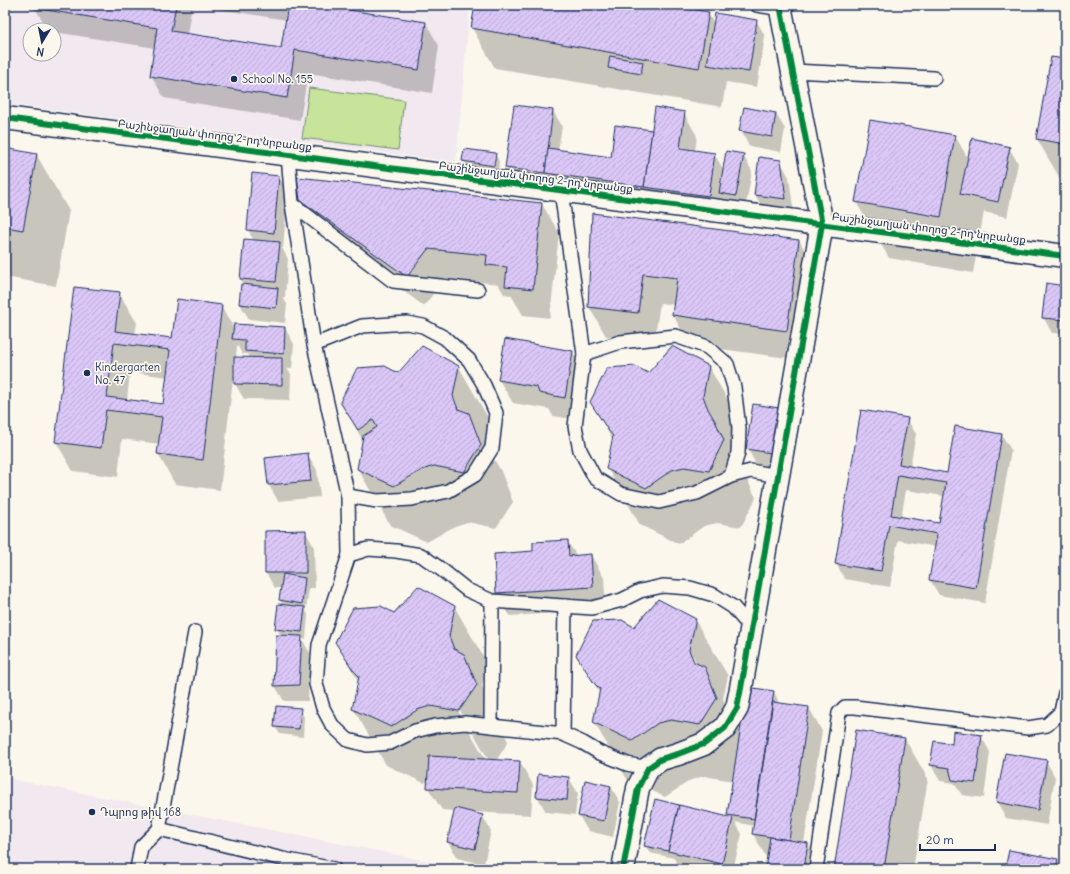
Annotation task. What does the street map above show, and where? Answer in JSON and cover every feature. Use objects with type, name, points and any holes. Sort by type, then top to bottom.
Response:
[{"type":"street","points":[[622,869],[638,788],[648,768],[661,759],[704,744],[725,728],[737,708],[822,224],[780,7]]},
{"type":"street","name":"Բաշինջաղյան փողոց 2-րդ նրբանցք","points":[[5,118],[1065,256]]},
{"type":"lane","points":[[757,5],[780,7]]},
{"type":"lane","points":[[793,71],[934,78]]},
{"type":"lane","points":[[288,155],[292,204],[314,345],[348,496],[349,555],[319,645],[316,684],[323,708],[332,725],[348,740],[367,745],[390,743],[415,731],[435,726],[465,723],[563,734],[583,742],[600,753],[627,764],[648,768]]},
{"type":"lane","points":[[561,191],[584,354],[575,426],[580,450],[595,478],[621,494],[659,502],[697,493],[731,476],[751,471],[778,476]]},
{"type":"lane","points":[[292,204],[393,281],[478,290]]},
{"type":"lane","points":[[314,345],[362,326],[407,323],[423,326],[444,338],[469,360],[484,386],[496,413],[492,448],[475,475],[448,491],[412,499],[377,500],[348,496]]},
{"type":"lane","points":[[584,354],[620,342],[676,336],[707,347],[727,364],[734,387],[739,428],[738,453],[731,476]]},
{"type":"lane","points":[[349,555],[368,550],[396,550],[421,555],[467,590],[492,602],[592,608],[622,600],[640,591],[664,586],[690,588],[714,595],[733,607],[751,628]]},
{"type":"lane","points":[[491,726],[492,602]]},
{"type":"lane","points":[[563,734],[565,606]]},
{"type":"lane","points":[[137,869],[141,846],[159,829],[195,632]]},
{"type":"lane","points":[[816,869],[839,713],[845,707],[1028,728],[1047,725],[1061,712],[1065,693]]},
{"type":"lane","points":[[159,829],[283,859],[334,869]]},
{"type":"shaded area","name":"School No. 155","points":[[7,5],[470,5],[456,162],[5,104],[5,21]]},
{"type":"shaded area","name":"Դպրոց թիվ 168","points":[[5,778],[352,846],[469,869],[5,869]]},
{"type":"green space","points":[[309,88],[404,100],[398,150],[302,138]]},
{"type":"building","points":[[34,5],[176,5],[171,31],[281,48],[288,5],[317,5],[426,22],[419,70],[295,50],[287,98],[150,76],[157,28],[34,8]]},
{"type":"building","points":[[475,5],[666,5],[709,12],[699,68],[471,28]]},
{"type":"building","points":[[715,13],[757,20],[749,72],[707,65]]},
{"type":"building","points":[[610,56],[643,62],[641,74],[608,68]]},
{"type":"building","points":[[1051,57],[1065,59],[1065,144],[1036,139]]},
{"type":"building","points":[[514,105],[553,110],[545,173],[505,168]]},
{"type":"building","points":[[655,107],[685,112],[680,148],[715,153],[709,196],[644,187]]},
{"type":"building","points":[[744,107],[776,113],[772,137],[739,131]]},
{"type":"building","points":[[870,120],[955,135],[941,217],[855,202]]},
{"type":"building","points":[[615,125],[652,130],[644,187],[545,173],[548,148],[611,157]]},
{"type":"building","points":[[972,138],[1010,147],[998,202],[960,194]]},
{"type":"building","points":[[5,148],[37,154],[23,230],[5,227]]},
{"type":"building","points":[[464,149],[496,153],[494,166],[462,161]]},
{"type":"building","points":[[726,151],[744,154],[736,196],[719,193]]},
{"type":"building","points":[[759,157],[781,160],[786,199],[754,195]]},
{"type":"building","points":[[252,173],[279,176],[274,233],[247,230]]},
{"type":"building","points":[[297,177],[542,203],[533,289],[505,286],[507,267],[486,265],[487,255],[428,249],[407,277],[300,200]]},
{"type":"building","points":[[592,213],[799,240],[787,331],[672,315],[677,278],[643,274],[638,313],[588,307]]},
{"type":"building","points":[[244,239],[280,242],[276,282],[240,279]]},
{"type":"building","points":[[1046,283],[1065,286],[1065,320],[1042,318]]},
{"type":"building","points":[[241,284],[278,288],[276,308],[239,304]]},
{"type":"building","name":"Kindergarten No. 47","points":[[74,287],[120,292],[115,331],[172,338],[177,299],[222,305],[203,460],[157,454],[162,417],[106,410],[101,448],[55,442]],"holes":[[[114,343],[170,350],[163,404],[107,397]]]},
{"type":"building","points":[[234,324],[285,327],[284,354],[245,351],[245,340],[232,339]]},
{"type":"building","points":[[505,339],[573,351],[565,398],[539,393],[537,387],[498,380]]},
{"type":"building","points":[[422,346],[459,366],[453,396],[458,409],[469,413],[481,445],[464,472],[434,466],[422,470],[394,486],[357,469],[363,436],[377,427],[373,420],[358,430],[340,402],[357,368],[385,366],[398,373]]},
{"type":"building","points":[[672,346],[709,366],[703,396],[724,440],[709,471],[684,467],[672,470],[646,488],[606,469],[613,436],[590,402],[607,368],[635,366],[648,373]]},
{"type":"building","points":[[234,357],[282,358],[282,385],[234,384]]},
{"type":"building","points":[[753,404],[779,408],[771,453],[746,449]]},
{"type":"building","points":[[861,410],[908,418],[899,464],[947,473],[955,426],[1002,434],[976,588],[929,580],[937,534],[889,525],[881,571],[835,564]],"holes":[[[898,475],[946,483],[939,523],[891,515]]]},
{"type":"building","points":[[308,453],[311,481],[268,485],[265,458]]},
{"type":"building","points":[[306,530],[306,573],[265,573],[265,531]]},
{"type":"building","points":[[568,540],[569,556],[591,554],[593,587],[496,593],[494,554],[533,551],[533,542]]},
{"type":"building","points":[[283,574],[305,578],[302,604],[279,600]]},
{"type":"building","points":[[418,586],[455,606],[449,636],[454,649],[464,654],[477,685],[459,711],[430,706],[417,710],[391,727],[352,709],[359,676],[353,670],[335,642],[353,608],[381,606],[394,613]]},
{"type":"building","points":[[658,599],[696,619],[689,650],[694,662],[705,667],[717,698],[700,725],[671,720],[658,723],[632,741],[593,722],[600,689],[594,683],[576,655],[593,621],[622,620],[634,627]]},
{"type":"building","points":[[278,604],[305,607],[302,632],[275,629]]},
{"type":"building","points":[[276,635],[302,636],[299,685],[274,686]]},
{"type":"building","points":[[747,687],[774,691],[754,819],[727,815]]},
{"type":"building","points":[[773,702],[809,707],[789,840],[752,834]]},
{"type":"building","points":[[276,706],[301,708],[299,729],[274,727]]},
{"type":"building","points":[[856,730],[905,738],[884,869],[834,869]]},
{"type":"building","points":[[953,731],[982,735],[975,783],[952,780],[949,768],[930,765],[934,741],[952,744]]},
{"type":"building","points":[[1005,753],[1047,760],[1038,810],[996,802]]},
{"type":"building","points":[[429,756],[520,761],[518,793],[427,788]]},
{"type":"building","points":[[538,774],[569,777],[567,800],[536,797]]},
{"type":"building","points":[[585,780],[611,786],[604,821],[578,816]]},
{"type":"building","points":[[655,799],[679,805],[668,851],[644,846]]},
{"type":"building","points":[[679,805],[733,818],[722,864],[668,851]]},
{"type":"building","points":[[455,808],[483,815],[475,849],[447,842]]},
{"type":"building","points":[[770,837],[808,843],[804,869],[765,869]]},
{"type":"building","points":[[1009,850],[1058,859],[1056,869],[1005,869]]},
{"type":"cycle path","points":[[623,869],[638,788],[648,768],[661,759],[704,744],[725,728],[737,708],[741,688],[822,224],[780,5]]},
{"type":"cycle path","points":[[5,118],[1065,256]]},
{"type":"place","name":"School No. 155","points":[[234,79]]},
{"type":"place","name":"Kindergarten No. 47","points":[[87,373]]},
{"type":"place","name":"Դպրոց թիվ 168","points":[[92,812]]}]
